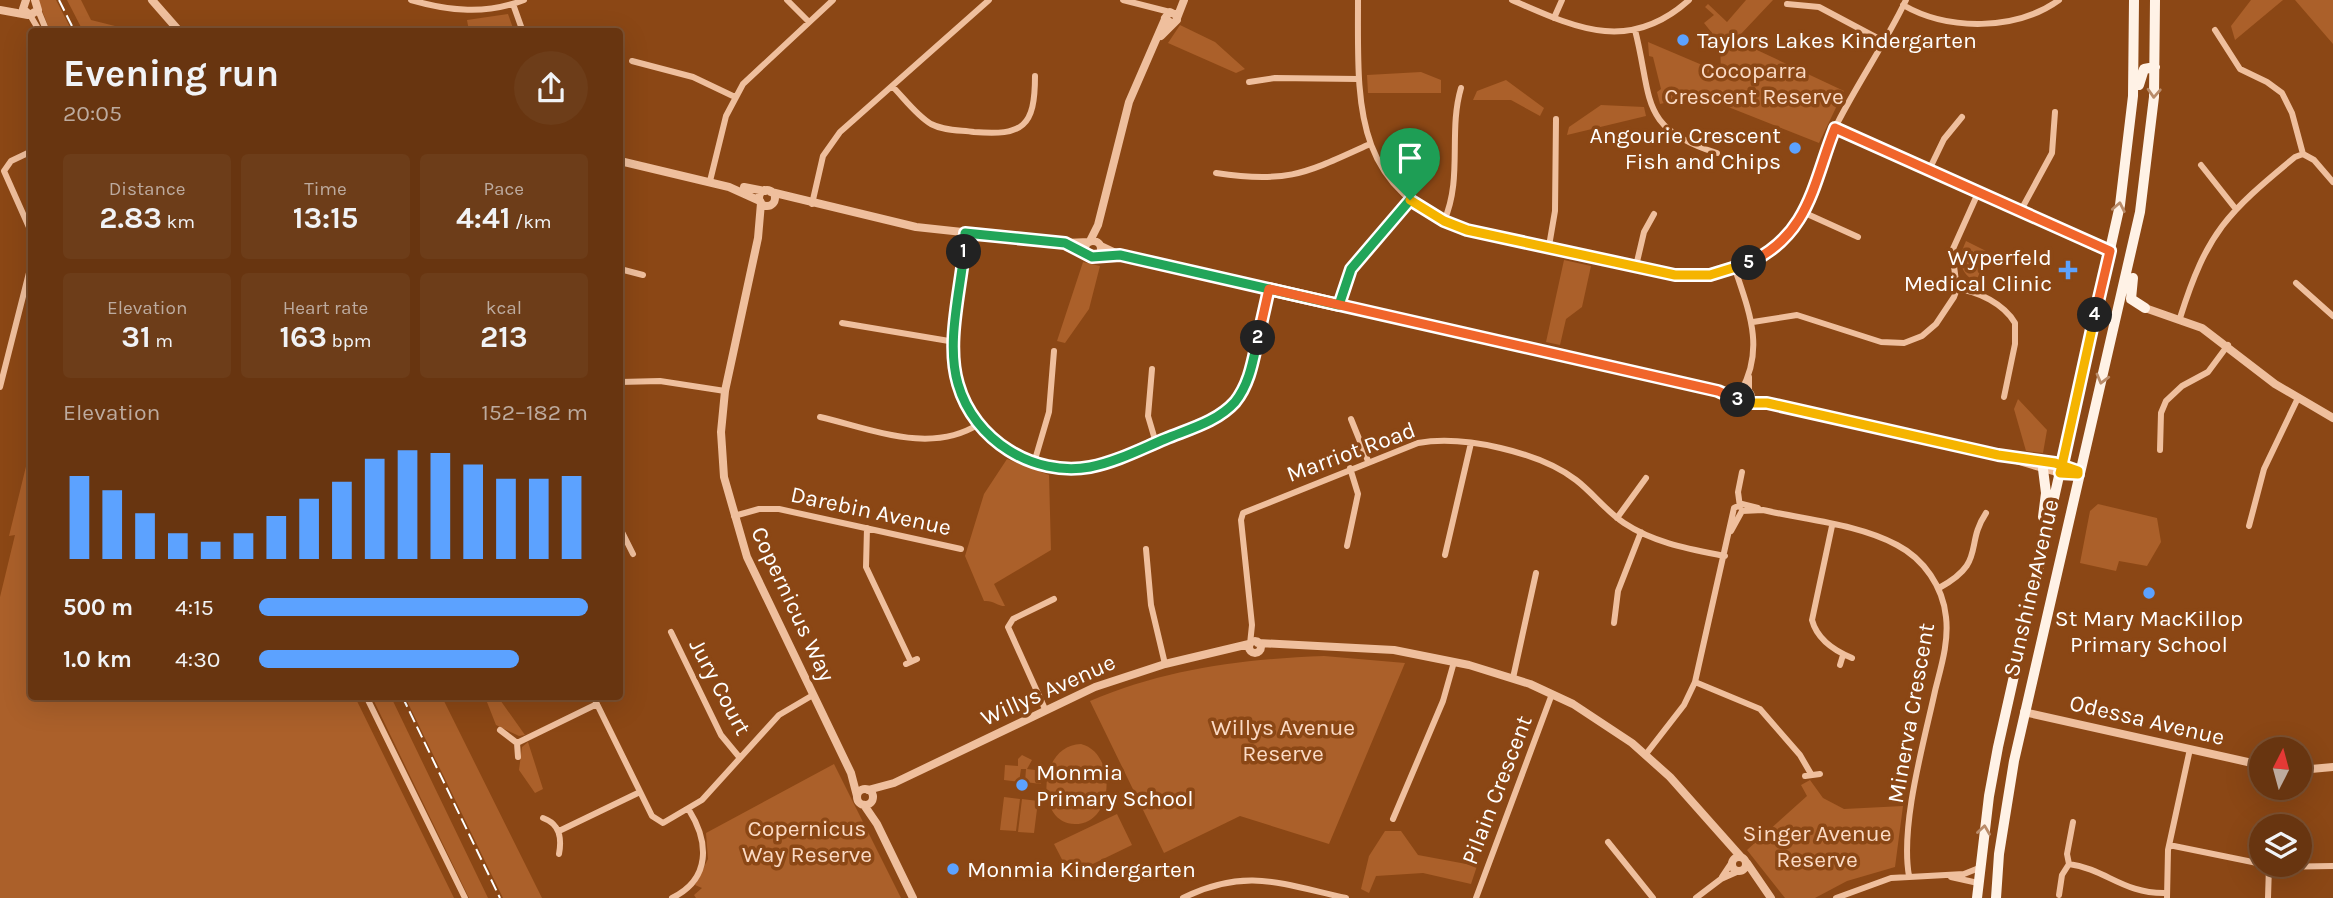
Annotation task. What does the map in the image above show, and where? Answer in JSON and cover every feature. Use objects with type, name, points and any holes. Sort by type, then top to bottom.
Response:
[{"type":"main road","points":[[2128,0],[2134,31]]},
{"type":"main road","name":"Sunshine Avenue","points":[[1977,898],[1989,796],[2007,707],[2110,251],[2124,174],[2133,96],[2134,0]]},
{"type":"main road","name":"Sunshine Avenue","points":[[1996,898],[2006,807],[2024,712],[2140,212],[2151,135],[2155,0]]},
{"type":"main road","points":[[2124,174],[2136,130],[2140,75],[2146,68],[2155,67]]},
{"type":"main road","points":[[2140,212],[2138,249],[2130,294],[2133,300],[2145,308]]},
{"type":"main road","points":[[2118,313],[2131,307],[2145,308]]},
{"type":"main road","points":[[2040,558],[2046,493],[2043,469]]},
{"type":"main road","points":[[2061,469],[2078,472]]},
{"type":"main road","points":[[2007,707],[2024,712]]},
{"type":"main road","points":[[1978,883],[1990,874],[2006,807]]},
{"type":"street","points":[[35,0],[45,28]]},
{"type":"street","points":[[152,0],[176,28]]},
{"type":"street","points":[[415,1],[460,10],[513,4],[524,0]]},
{"type":"street","points":[[787,0],[809,22]]},
{"type":"street","points":[[710,181],[726,116],[735,97],[755,70],[833,0]]},
{"type":"street","points":[[812,204],[823,156],[830,143],[989,0]]},
{"type":"street","points":[[1123,0],[1170,17]]},
{"type":"street","points":[[1087,255],[1084,248],[1098,225],[1129,102],[1157,41],[1183,0]]},
{"type":"street","points":[[1358,0],[1358,79],[1362,118],[1370,144],[1390,179],[1410,200],[1444,221],[1467,230],[1688,276],[1735,269],[1775,247],[1805,213],[1835,128],[1905,3],[1930,19],[1956,23],[2028,17],[2059,0]]},
{"type":"street","points":[[1512,0],[1554,18],[1598,32],[1635,30],[1665,18],[1689,0]]},
{"type":"street","points":[[1554,18],[1562,0]]},
{"type":"street","points":[[3,10],[16,11],[24,3],[37,28]]},
{"type":"street","points":[[513,4],[522,28]]},
{"type":"street","points":[[1787,4],[1819,8],[1883,41]]},
{"type":"street","points":[[3,10],[29,15],[38,10]]},
{"type":"street","points":[[1635,30],[1658,120],[1682,141],[1717,153]]},
{"type":"street","points":[[2215,30],[2240,69],[2267,82],[2282,93],[2292,113],[2302,154],[2314,160],[2333,182]]},
{"type":"street","points":[[632,61],[694,77],[735,97]]},
{"type":"street","points":[[891,86],[934,125],[1002,134],[1013,132],[1028,122],[1034,105],[1035,76]]},
{"type":"street","points":[[1249,82],[1275,78],[1358,79]]},
{"type":"street","points":[[1444,221],[1454,192],[1457,107],[1461,88]]},
{"type":"street","points":[[2020,212],[2052,153],[2055,112]]},
{"type":"street","points":[[1929,170],[1944,139],[1962,117]]},
{"type":"street","points":[[1549,246],[1555,211],[1556,119]]},
{"type":"street","points":[[1835,128],[2110,251]]},
{"type":"street","points":[[1216,173],[1255,179],[1292,177],[1370,144]]},
{"type":"street","points":[[28,153],[3,164],[5,178],[28,226]]},
{"type":"street","points":[[2180,318],[2202,255],[2235,208],[2302,154]]},
{"type":"street","points":[[623,162],[768,192],[916,228],[1065,243],[1089,241],[1120,255],[2061,469]]},
{"type":"street","points":[[2201,165],[2235,208]]},
{"type":"street","points":[[710,181],[744,191],[761,202],[773,204],[801,201]]},
{"type":"street","points":[[761,202],[761,195],[768,192]]},
{"type":"street","points":[[768,192],[773,204]]},
{"type":"street","points":[[1753,322],[1797,315],[1881,342],[1904,343],[1931,329],[1951,304],[1956,289],[1952,251],[1978,193]]},
{"type":"street","points":[[1339,305],[1351,269],[1410,200]]},
{"type":"street","name":"Copernicus Way","points":[[761,202],[758,238],[725,391],[721,445],[733,516],[752,569],[851,773],[857,796]]},
{"type":"street","name":"Copernicus Way","points":[[758,238],[773,204]]},
{"type":"street","points":[[1805,213],[1858,237]]},
{"type":"street","points":[[1636,266],[1644,232],[1654,214]]},
{"type":"street","points":[[1097,256],[1100,245],[1098,225]]},
{"type":"street","points":[[965,233],[955,342],[958,386],[979,424],[1000,445],[1034,463],[1060,468],[1093,466],[1156,443],[1221,414],[1241,393],[1252,367],[1269,289]]},
{"type":"street","points":[[1065,243],[1087,255],[1120,255]]},
{"type":"street","points":[[1735,269],[1753,322],[1755,343],[1744,395]]},
{"type":"street","points":[[623,271],[643,275]]},
{"type":"street","points":[[0,387],[28,277]]},
{"type":"street","points":[[2296,283],[2333,316]]},
{"type":"street","points":[[1956,289],[1967,290],[1998,305],[2015,323],[2015,344],[2004,397]]},
{"type":"street","points":[[2145,308],[2180,318],[2228,345],[2275,384],[2333,418]]},
{"type":"street","points":[[842,323],[955,342]]},
{"type":"street","points":[[2160,450],[2161,414],[2166,401],[2182,386],[2208,372],[2228,345]]},
{"type":"street","points":[[1034,463],[1049,412],[1054,351]]},
{"type":"street","points":[[1152,369],[1148,416],[1156,443]]},
{"type":"street","points":[[623,382],[660,380],[725,391]]},
{"type":"street","points":[[2249,526],[2264,469],[2298,398]]},
{"type":"street","points":[[820,417],[934,441],[961,436],[979,424]]},
{"type":"street","points":[[1351,419],[1368,461]]},
{"type":"street","name":"Marriot Road","points":[[1254,646],[1241,520],[1243,513],[1418,443],[1440,440],[1471,443],[1526,455],[1556,467],[1584,486],[1617,518],[1641,532],[1668,544],[1725,556]]},
{"type":"street","points":[[1445,555],[1471,443]]},
{"type":"street","points":[[1998,455],[2043,469],[2061,469]]},
{"type":"street","points":[[1348,546],[1357,494],[1350,468]]},
{"type":"street","points":[[1646,754],[1678,715],[1695,682],[1725,556],[1732,513],[1740,508],[1742,472]]},
{"type":"street","points":[[1617,518],[1646,478]]},
{"type":"street","name":"Minerva Crescent","points":[[1740,508],[1747,504],[1876,536],[1899,546],[1927,570],[1939,588],[1945,608],[1946,636],[1916,780],[1907,854],[1909,876]]},
{"type":"street","name":"Darebin Avenue","points":[[733,516],[760,509],[779,509],[961,549]]},
{"type":"street","points":[[1939,588],[1961,574],[1969,563],[1984,516],[1974,514]]},
{"type":"street","points":[[1832,526],[1812,621],[1818,634],[1843,655],[1852,658]]},
{"type":"street","points":[[867,528],[866,567],[911,661]]},
{"type":"street","points":[[1614,623],[1618,591],[1641,532]]},
{"type":"street","points":[[623,534],[633,554]]},
{"type":"street","points":[[1146,549],[1151,605],[1165,664]]},
{"type":"street","points":[[1513,678],[1536,573]]},
{"type":"street","points":[[1045,709],[1007,630],[1013,619],[1054,599]]},
{"type":"street","name":"Jury Court","points":[[671,632],[721,735],[740,758]]},
{"type":"street","name":"Willys Avenue","points":[[870,802],[894,783],[1045,709],[1095,687],[1165,664],[1254,646],[1373,648],[1454,662],[1513,678],[1552,694],[1597,718],[1646,754],[1677,785],[1722,838],[1744,859],[1771,898]]},
{"type":"street","points":[[1840,665],[1843,655]]},
{"type":"street","points":[[1393,819],[1443,701],[1454,662]]},
{"type":"street","points":[[1695,682],[1760,709],[1800,755],[1808,775],[1820,774]]},
{"type":"street","name":"Pilain Crescent","points":[[1476,898],[1552,694]]},
{"type":"street","points":[[595,700],[652,816],[659,822],[669,821],[689,810],[779,715],[813,695]]},
{"type":"street","points":[[368,700],[465,898]]},
{"type":"street","points":[[516,743],[597,704]]},
{"type":"street","name":"Odessa Avenue","points":[[2024,712],[2249,762]]},
{"type":"street","points":[[500,730],[516,743],[517,757]]},
{"type":"street","points":[[2069,864],[2089,870],[2131,890],[2166,896],[2169,845],[2190,750]]},
{"type":"street","points":[[2312,769],[2333,767]]},
{"type":"street","name":"Copernicus Way","points":[[851,773],[867,789],[870,802]]},
{"type":"street","name":"Willys Avenue","points":[[867,789],[894,783]]},
{"type":"street","points":[[857,796],[867,789]]},
{"type":"street","points":[[559,831],[640,792]]},
{"type":"street","points":[[857,796],[870,802],[877,824],[913,898]]},
{"type":"street","points":[[672,898],[695,880],[705,856],[701,830],[689,810]]},
{"type":"street","points":[[543,818],[553,823],[559,831],[559,854]]},
{"type":"street","points":[[2059,896],[2062,875],[2069,864],[2067,854],[2073,822]]},
{"type":"street","name":"Willys Avenue","points":[[1722,838],[1733,869],[1759,884]]},
{"type":"street","points":[[1608,842],[1653,898]]},
{"type":"street","points":[[2169,845],[2249,862]]},
{"type":"street","points":[[1696,898],[1721,879],[1746,867],[1744,859],[1732,862],[1721,879]]},
{"type":"street","points":[[2312,866],[2333,866]]},
{"type":"street","points":[[1836,898],[1866,885],[1909,876],[1964,874],[1979,868]]},
{"type":"street","points":[[1945,876],[1978,883]]},
{"type":"street","points":[[2267,898],[2268,877]]},
{"type":"street","points":[[1183,898],[1215,884],[1245,879],[1346,898]]},
{"type":"green space","points":[[38,0],[56,0],[70,28],[49,28]]},
{"type":"green space","points":[[67,0],[81,0],[91,20],[123,28],[81,28]]},
{"type":"green space","name":"Cocoparra Crescent Reserve","points":[[1746,0],[1773,0],[1740,35],[1757,50],[1844,91],[1819,143],[1698,95],[1660,104],[1657,92],[1661,89],[1653,57],[1649,56],[1648,42],[1721,73],[1720,43],[1704,23],[1714,15],[1705,7],[1708,4],[1727,22]]},
{"type":"green space","points":[[2251,0],[2283,0],[2235,40],[2231,26]]},
{"type":"green space","points":[[2295,0],[2333,0],[2333,44]]},
{"type":"green space","points":[[508,14],[513,28],[468,28],[467,20]]},
{"type":"green space","points":[[1180,25],[1215,42],[1245,69],[1236,73],[1168,43]]},
{"type":"green space","points":[[1421,72],[1441,80],[1441,93],[1368,93],[1367,75]]},
{"type":"green space","points":[[1506,80],[1544,108],[1540,116],[1511,100],[1473,100],[1477,91]]},
{"type":"green space","points":[[1601,105],[1644,107],[1646,116],[1567,135],[1569,127]]},
{"type":"green space","points":[[1966,241],[1988,252],[1976,282],[1966,274],[1961,264]]},
{"type":"green space","points":[[1564,260],[1591,266],[1582,307],[1566,319],[1560,345],[1546,342]]},
{"type":"green space","points":[[1083,262],[1100,266],[1089,309],[1065,343],[1057,341]]},
{"type":"green space","points":[[2018,399],[2047,430],[2043,453],[2026,451],[2014,409]]},
{"type":"green space","points":[[28,458],[28,700],[356,700],[454,898],[0,898],[0,597],[15,535],[9,536]]},
{"type":"green space","points":[[1007,459],[1049,475],[1051,550],[994,584],[1005,606],[984,601],[965,556],[984,494]]},
{"type":"green space","points":[[2098,504],[2157,518],[2161,542],[2147,566],[2119,561],[2116,571],[2080,563],[2090,511]]},
{"type":"green space","name":"Willys Avenue Reserve","points":[[1324,656],[1405,663],[1329,844],[1240,816],[1164,853],[1090,701],[1175,673],[1234,663]]},
{"type":"green space","points":[[373,700],[392,700],[488,898],[469,898]]},
{"type":"green space","points":[[406,700],[443,700],[542,898],[503,898]]},
{"type":"green space","points":[[486,700],[500,700],[525,735],[519,736],[496,725]]},
{"type":"green space","points":[[528,742],[543,789],[535,793],[519,770],[522,747]]},
{"type":"green space","points":[[1081,744],[1093,750],[1101,760],[1106,787],[1104,801],[1098,813],[1088,821],[1075,824],[1062,821],[1053,812],[1046,784],[1056,757],[1066,748]]},
{"type":"green space","points":[[1022,755],[1032,760],[1027,769],[1043,771],[1041,784],[1025,782],[1026,769],[1021,769],[1019,782],[1004,780],[1005,765],[1018,766],[1018,759]]},
{"type":"green space","name":"Copernicus Way Reserve","points":[[834,764],[901,898],[696,898],[694,895],[702,888],[695,885],[708,859],[706,833]]},
{"type":"green space","name":"Singer Avenue Reserve","points":[[1810,780],[1823,798],[1844,809],[1903,806],[1895,867],[1847,881],[1815,898],[1785,898],[1747,850],[1807,796],[1801,785]]},
{"type":"green space","points":[[1004,797],[1020,799],[1016,831],[1000,830]]},
{"type":"green space","points":[[1022,799],[1038,801],[1034,833],[1018,832]]},
{"type":"green space","points":[[1117,814],[1132,845],[1070,875],[1054,844]]},
{"type":"green space","points":[[1385,831],[1401,831],[1418,855],[1477,866],[1471,884],[1423,873],[1376,876],[1369,893],[1361,889],[1369,856]]},
{"type":"railway","points":[[59,0],[73,28]]},
{"type":"railway","points":[[404,700],[500,898]]},
{"type":"place","name":"Taylors Lakes Kindergarten","points":[[1683,40]]},
{"type":"place","name":"Angourie Crescent Fish and Chips","points":[[1795,148]]},
{"type":"place","name":"Wyperfeld Medical Clinic","points":[[2068,270]]},
{"type":"place","name":"St Mary MacKillop Primary School","points":[[2149,593]]},
{"type":"place","name":"Monmia Primary School","points":[[1022,785]]},
{"type":"place","name":"Monmia Kindergarten","points":[[953,869]]},
{"type":"route","points":[[1410,200],[1357,260],[1347,278],[1339,305],[1269,289],[1120,255],[1089,257],[1065,243],[1050,240],[965,233],[954,353],[956,377],[962,396],[987,433],[1020,457],[1060,468],[1081,468],[1105,463],[1213,419],[1229,408],[1249,377],[1269,289],[1542,351],[1718,391],[1743,403],[1767,403],[1998,455],[2055,463],[2062,465],[2078,471],[2078,474],[2060,473],[2062,465],[2110,251],[1835,128],[1815,190],[1805,213],[1793,229],[1764,255],[1723,273],[1675,275],[1467,230],[1444,221],[1410,200]]}]
